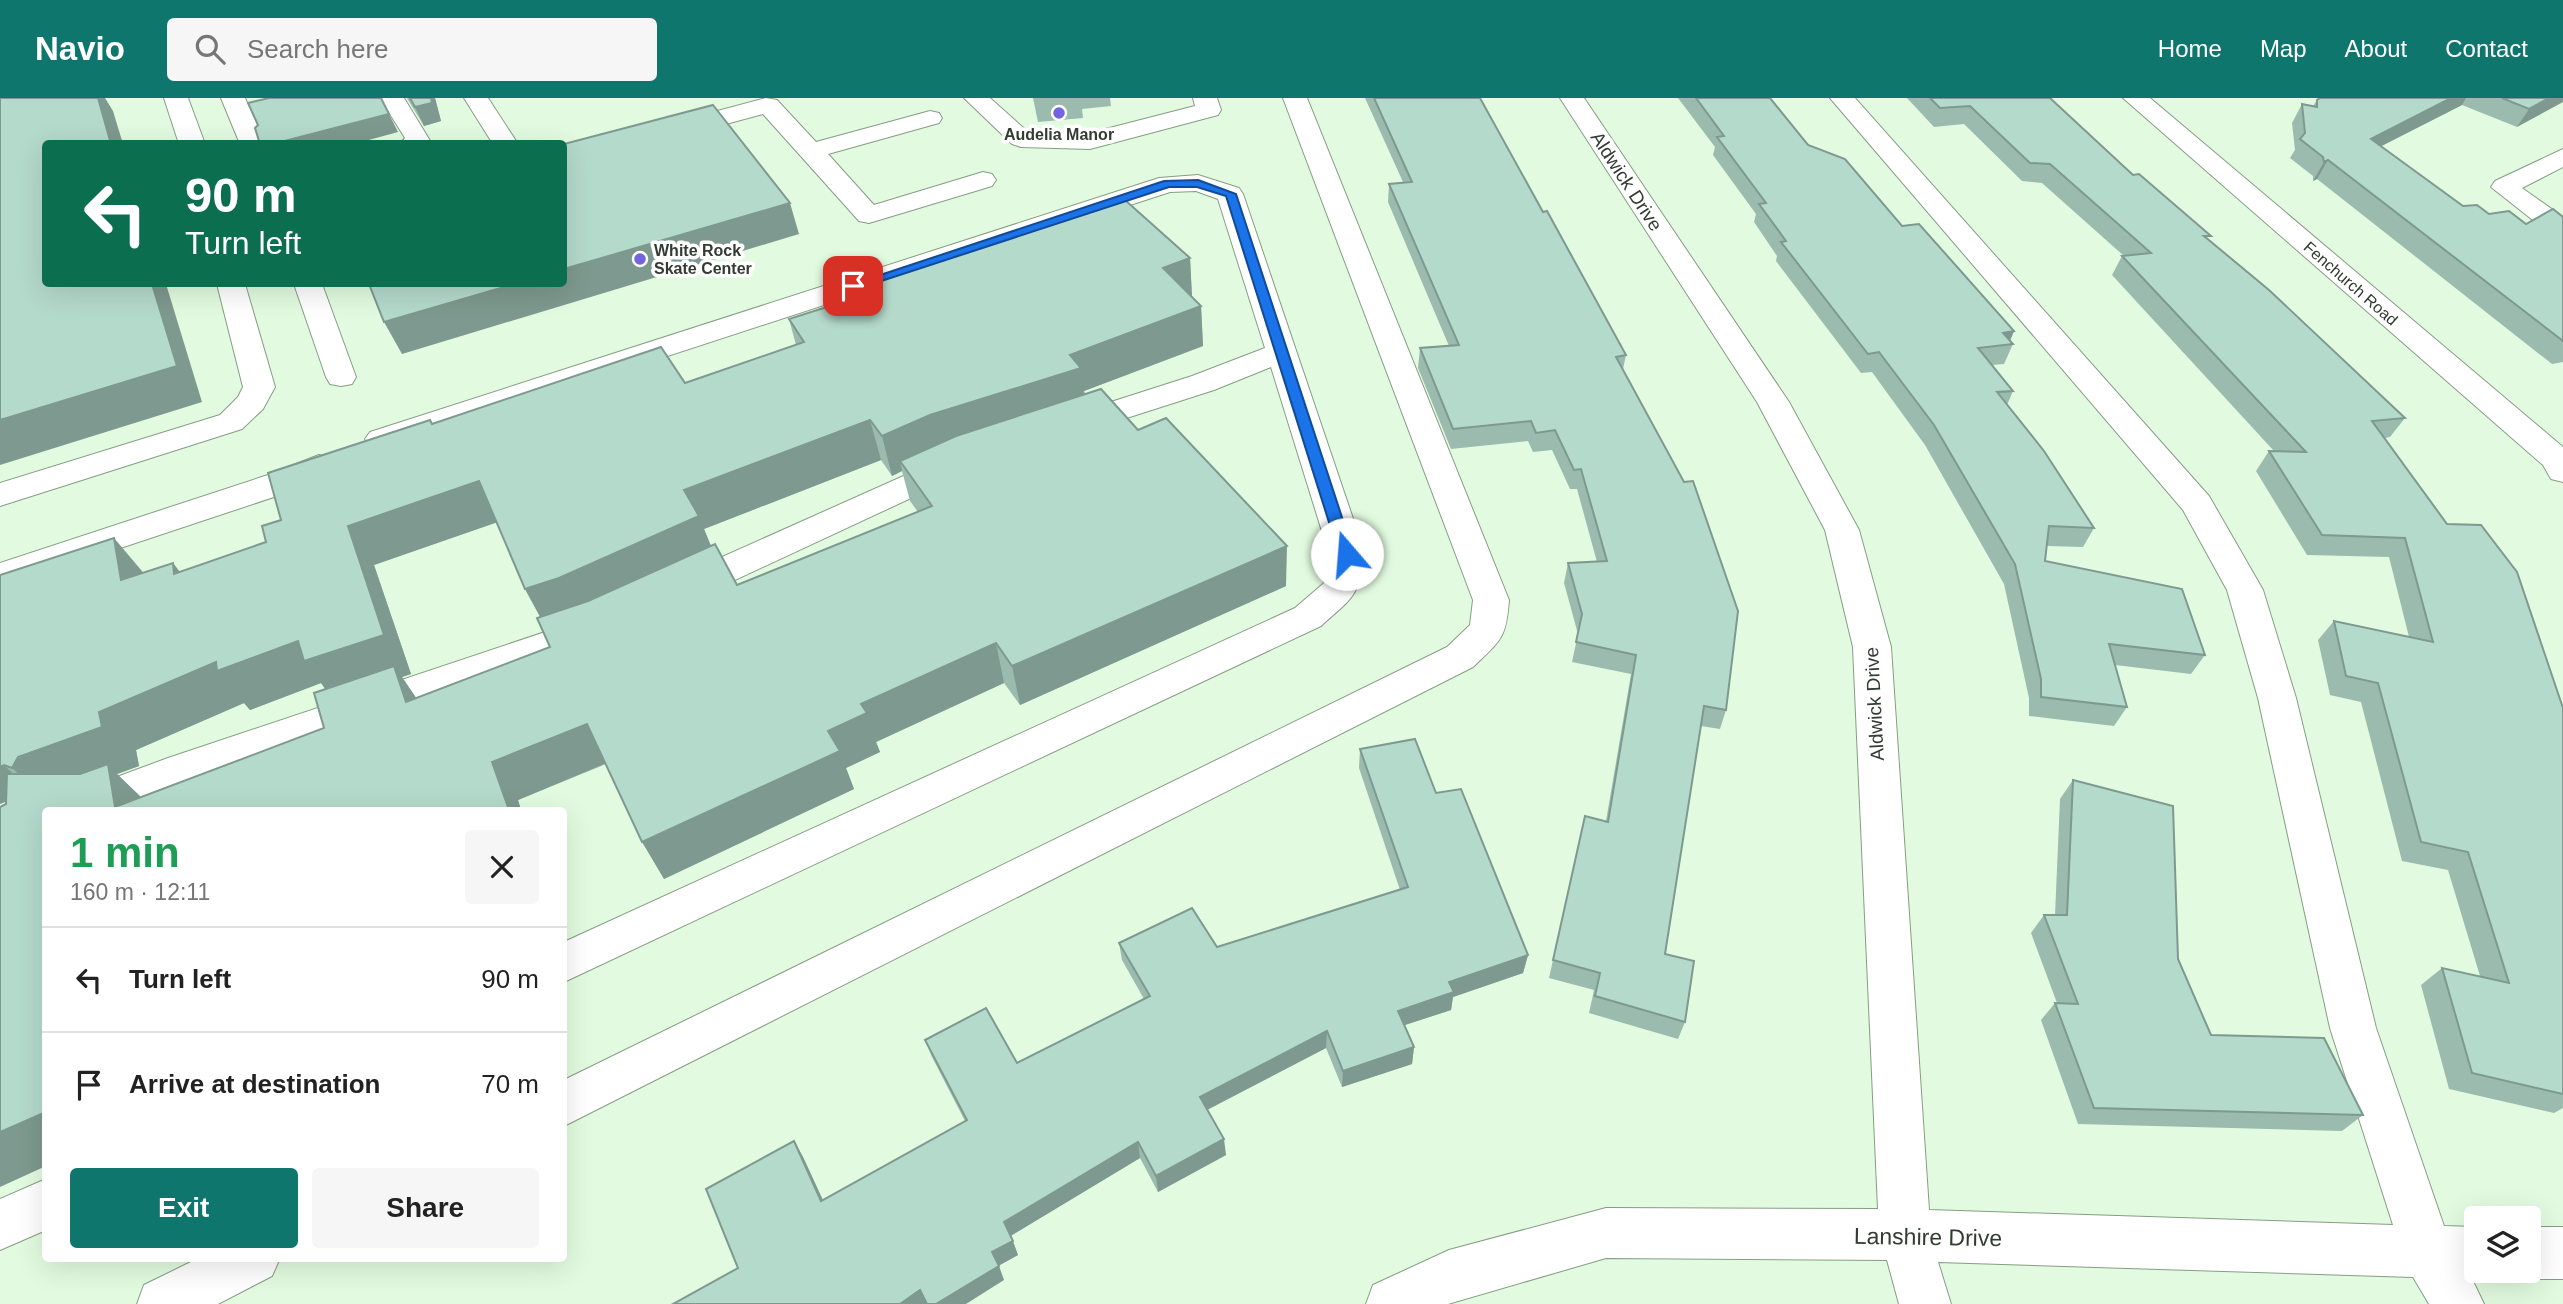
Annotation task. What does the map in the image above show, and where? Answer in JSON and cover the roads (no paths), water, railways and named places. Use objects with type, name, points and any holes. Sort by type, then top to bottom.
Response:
[{"type":"street","points":[[176,98],[181,105],[191,140]]},
{"type":"street","points":[[233,98],[251,140]]},
{"type":"street","points":[[392,98],[419,140]]},
{"type":"street","points":[[476,98],[503,140]]},
{"type":"street","points":[[653,136],[793,98]]},
{"type":"street","points":[[976,98],[1021,139],[1090,141],[1209,110],[1205,98]]},
{"type":"street","points":[[567,1103],[1460,657],[1488,630],[1491,600],[1295,98]]},
{"type":"street","name":"Aldwick Drive","points":[[1573,98],[1773,402],[1842,530],[1872,647],[1905,1235],[1925,1304]]},
{"type":"street","points":[[1842,98],[2197,504],[2245,590],[2277,698],[2353,1028],[2452,1253],[2458,1304]]},
{"type":"street","name":"Fenchurch Road","points":[[2135,98],[2560,462]]},
{"type":"street","points":[[768,105],[869,215],[983,180]]},
{"type":"street","points":[[811,151],[930,118]]},
{"type":"street","points":[[2563,157],[2504,187],[2563,230]]},
{"type":"street","points":[[0,576],[280,484],[380,440],[1168,184],[1198,183],[1230,194],[1347,554],[1341,588],[1308,617],[567,962]]},
{"type":"street","points":[[0,495],[232,422],[253,402],[259,387],[231,287]]},
{"type":"street","points":[[309,287],[341,377]]},
{"type":"street","points":[[1038,436],[1203,383],[1281,352]]},
{"type":"street","points":[[83,807],[182,769],[531,652],[638,610],[894,489],[988,452]]},
{"type":"street","points":[[0,1225],[42,1206]]},
{"type":"street","name":"Lanshire Drive","points":[[1392,1304],[1449,1276],[1606,1233],[1905,1235],[2452,1253]]},
{"type":"street","points":[[2541,1253],[2563,1253]]},
{"type":"street","points":[[163,1304],[246,1262]]},
{"type":"place","name":"Audelia Manor","points":[[1059,113]]},
{"type":"place","name":"White Rock Skate Center","points":[[640,259]]}]
